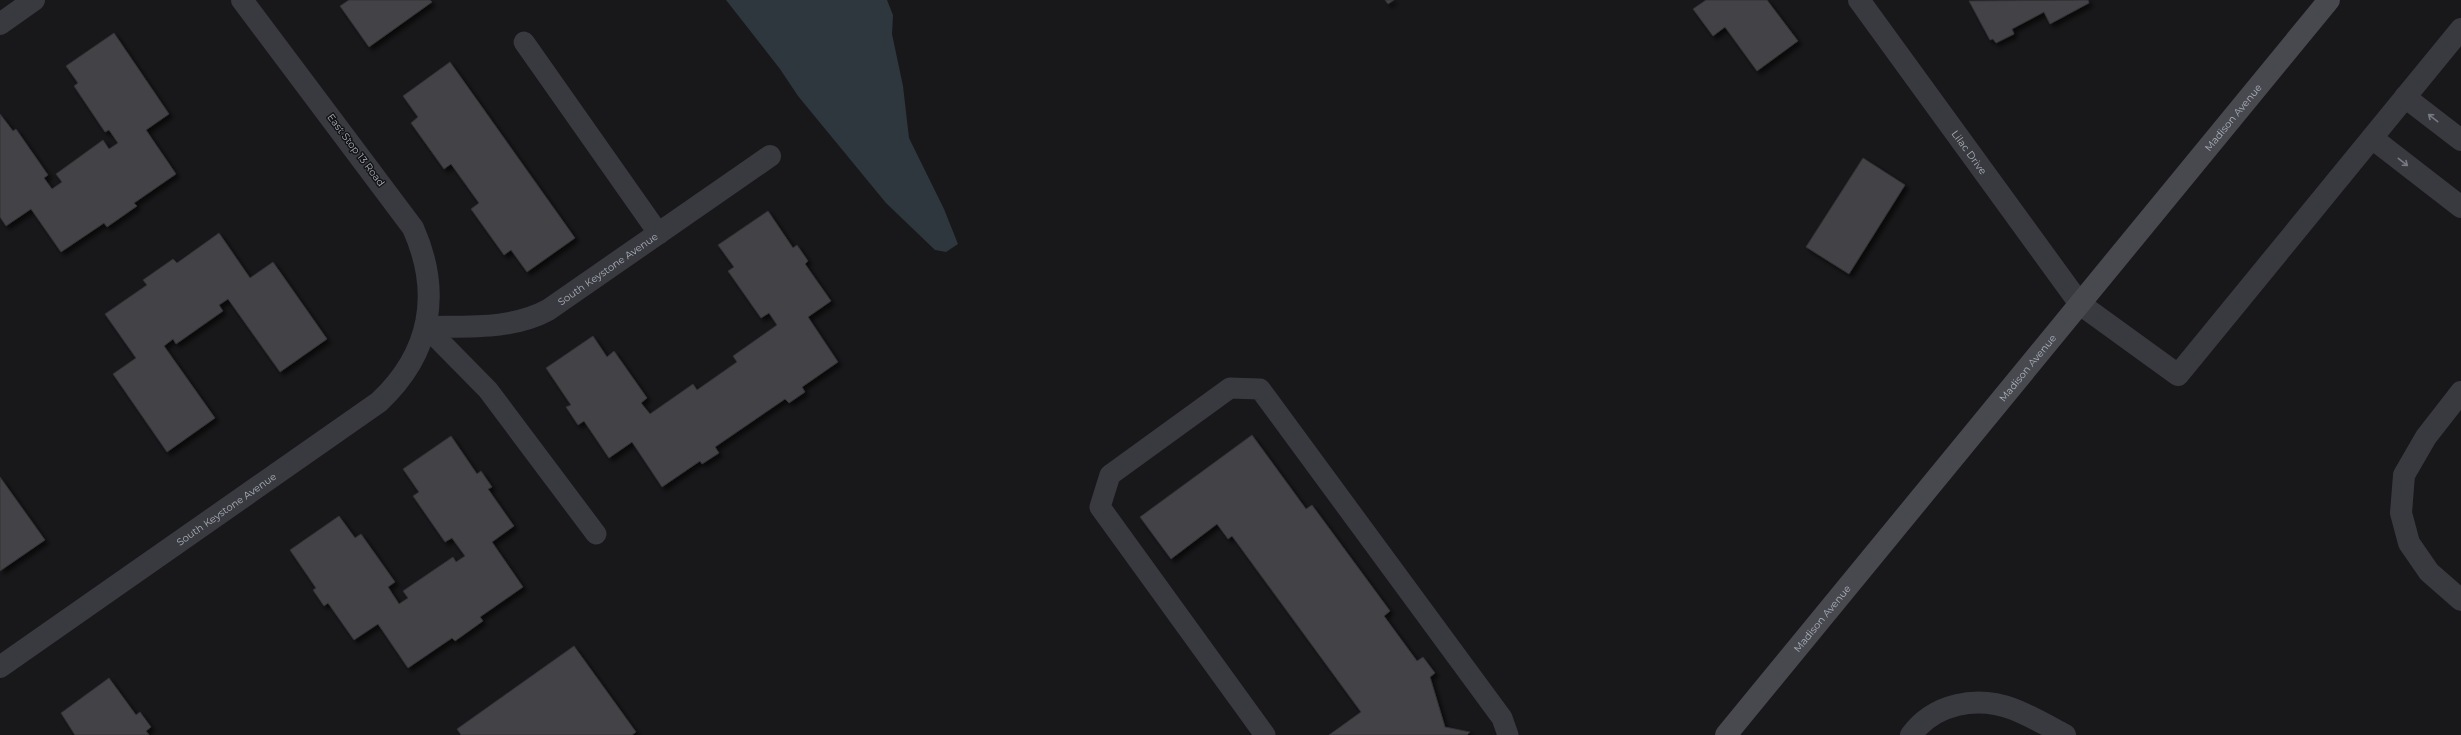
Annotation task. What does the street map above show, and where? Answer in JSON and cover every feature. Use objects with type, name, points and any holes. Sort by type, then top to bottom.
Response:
[{"type":"main road","name":"Madison Avenue","points":[[1726,735],[2329,0]]},
{"type":"street","points":[[0,24],[34,0]]},
{"type":"street","name":"East Stop 13 Road","points":[[242,0],[413,228],[428,271],[427,322]]},
{"type":"street","name":"Lilac Drive","points":[[1859,0],[2080,304],[2178,375],[2372,138]]},
{"type":"street","points":[[2461,29],[2372,138],[2461,207]]},
{"type":"street","points":[[2405,96],[2461,140]]},
{"type":"street","name":"South Keystone Avenue","points":[[0,667],[379,402],[407,368],[419,348],[427,322],[504,325],[531,320],[659,234],[770,156]]},
{"type":"street","points":[[2461,392],[2426,436],[2404,475],[2401,513],[2409,543],[2429,572],[2461,600]]},
{"type":"street","points":[[1910,735],[1926,718],[1940,709],[1962,704],[1978,703],[1994,704],[2013,709],[2065,735]]},
{"type":"lane","points":[[524,42],[659,234]]},
{"type":"lane","points":[[427,322],[488,390],[596,534]]},
{"type":"lane","points":[[1265,735],[1100,507],[1110,475],[1230,388],[1260,389],[1502,718],[1508,735]]},
{"type":"shaded area","points":[[726,0],[887,0],[893,15],[892,34],[903,86],[909,138],[944,209],[958,244],[946,252],[935,250],[886,203],[798,96],[780,69]]},
{"type":"building","points":[[349,0],[430,0],[432,2],[369,47],[340,6]]},
{"type":"building","points":[[1385,0],[1394,0],[1388,4]]},
{"type":"building","points":[[1706,0],[1767,0],[1798,41],[1757,71],[1725,27],[1713,36],[1693,9]]},
{"type":"building","points":[[2088,0],[2089,3],[2050,24],[2044,12],[2012,29],[2014,34],[1996,43],[1993,39],[1990,40],[1969,1]]},
{"type":"building","points":[[114,33],[169,114],[146,130],[176,174],[134,203],[137,206],[107,227],[104,223],[61,252],[31,209],[6,226],[0,217],[0,114],[13,131],[16,129],[48,175],[44,178],[52,189],[62,182],[56,174],[103,140],[109,149],[118,143],[109,130],[105,132],[74,86],[78,83],[66,66]]},
{"type":"building","points":[[450,62],[575,238],[527,272],[511,250],[504,255],[471,209],[479,203],[451,164],[444,169],[411,123],[418,117],[403,96]]},
{"type":"building","points":[[1863,158],[1905,185],[1849,274],[1806,247]]},
{"type":"building","points":[[768,211],[793,248],[797,245],[808,261],[805,264],[831,301],[808,317],[838,362],[802,387],[805,392],[789,403],[785,399],[715,447],[719,453],[702,464],[700,461],[662,487],[632,442],[609,458],[584,421],[578,425],[566,407],[571,405],[546,368],[593,336],[607,357],[614,351],[647,398],[641,403],[650,414],[693,384],[697,390],[737,362],[733,356],[777,325],[769,313],[761,318],[728,271],[734,267],[718,245]]},
{"type":"building","points":[[219,233],[250,278],[273,262],[327,339],[280,372],[228,299],[219,305],[223,311],[176,344],[173,339],[164,346],[215,418],[167,452],[113,374],[136,358],[105,314],[147,285],[143,280],[173,259],[177,263]]},
{"type":"building","points":[[1252,435],[1306,509],[1312,505],[1390,611],[1384,616],[1417,661],[1423,657],[1435,673],[1430,677],[1445,727],[1470,732],[1467,735],[1329,735],[1361,712],[1232,536],[1228,539],[1217,524],[1171,559],[1140,517]]},
{"type":"building","points":[[451,436],[477,474],[481,471],[492,487],[488,489],[514,526],[492,542],[523,587],[480,617],[483,621],[455,641],[452,638],[408,668],[378,624],[354,640],[328,603],[324,606],[313,590],[316,588],[290,550],[339,516],[355,538],[361,534],[395,582],[388,587],[399,604],[408,598],[403,591],[453,557],[456,562],[465,556],[452,538],[445,542],[413,496],[419,492],[403,469]]},
{"type":"building","points":[[0,477],[45,540],[0,571]]},
{"type":"building","points":[[574,646],[636,732],[632,735],[461,735],[457,729]]},
{"type":"building","points":[[109,678],[136,715],[140,712],[151,727],[146,731],[149,735],[75,735],[61,713]]}]
